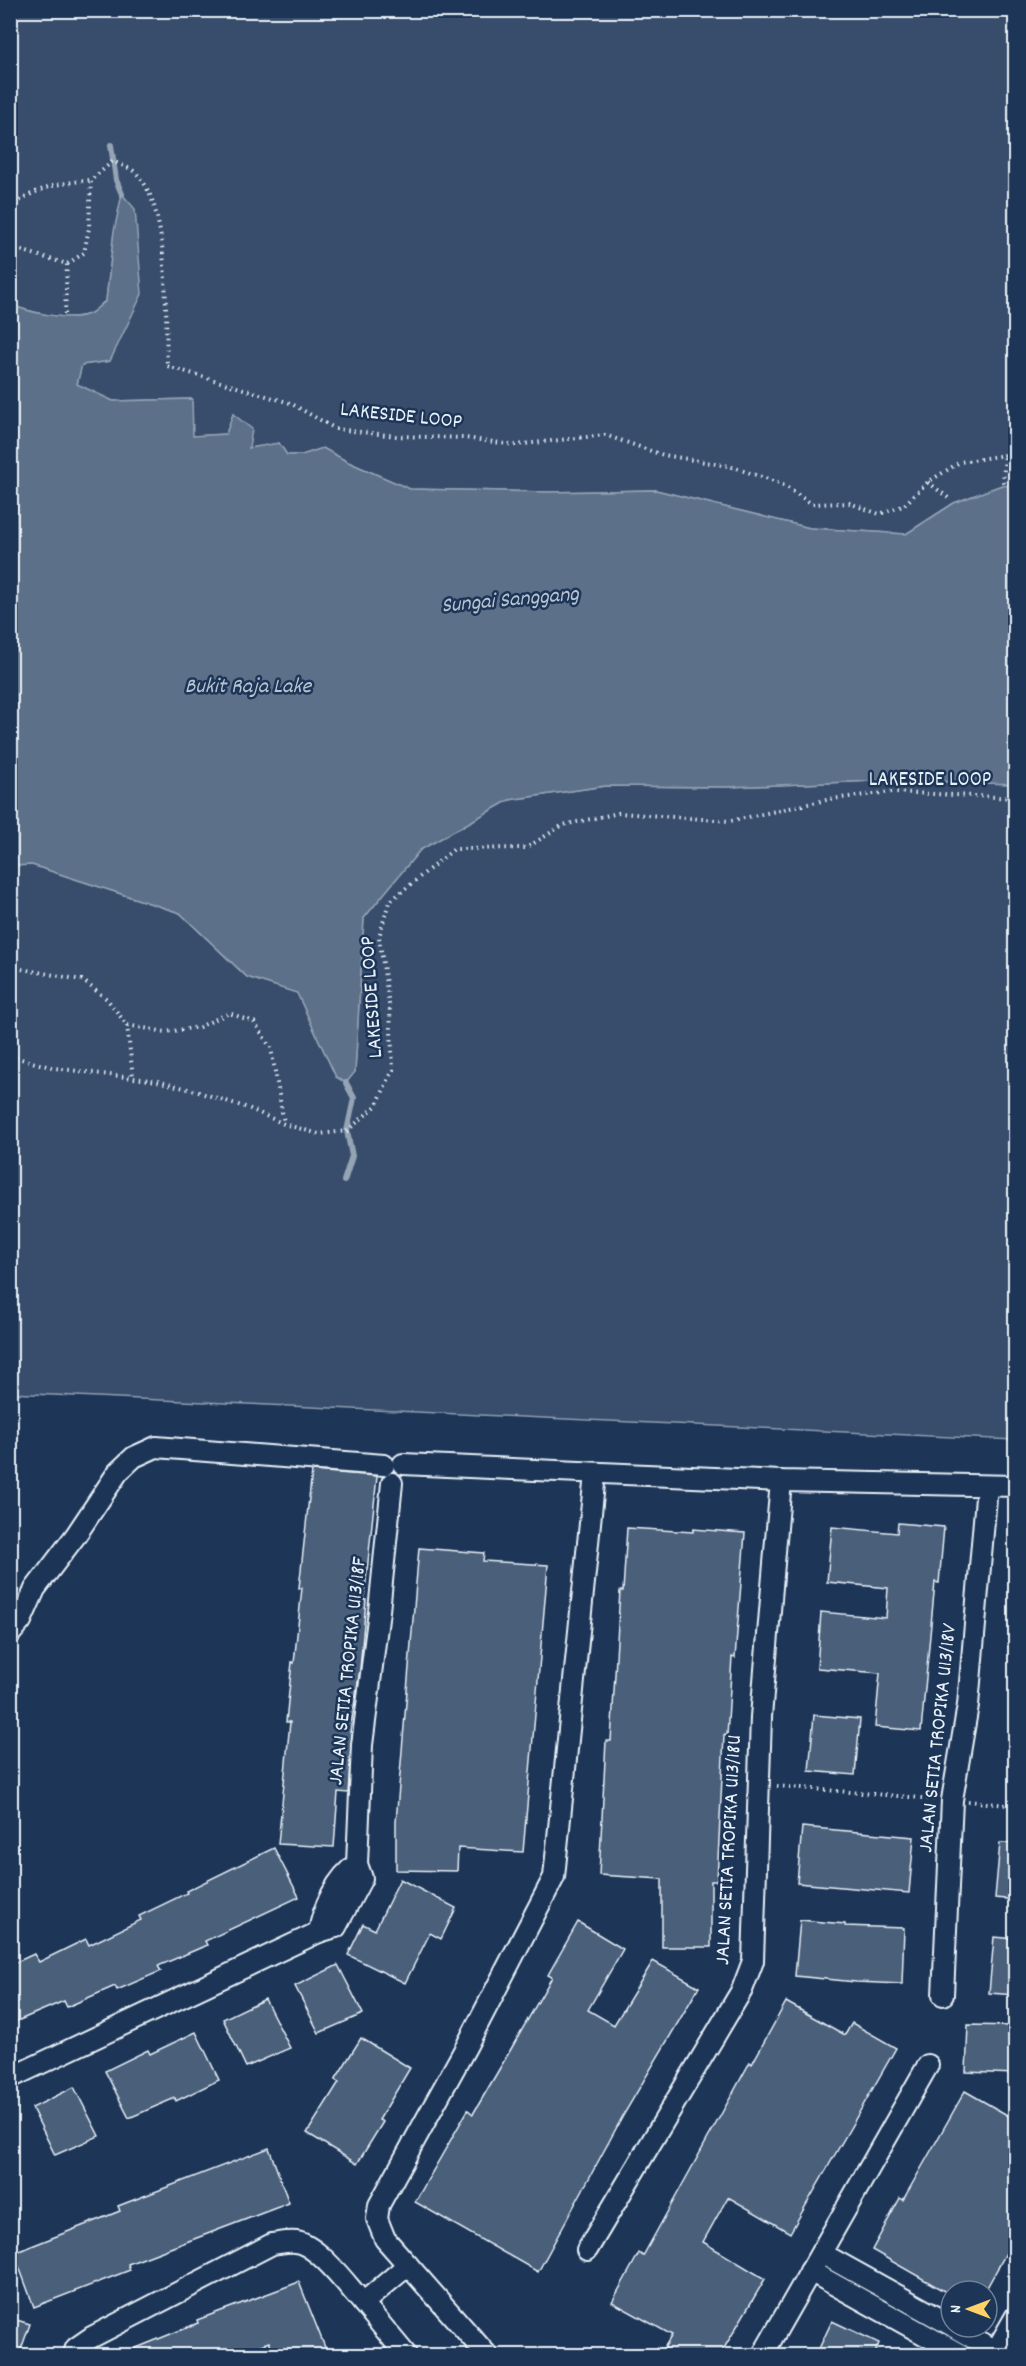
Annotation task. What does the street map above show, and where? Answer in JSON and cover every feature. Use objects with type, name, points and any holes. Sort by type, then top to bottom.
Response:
[{"type":"street","points":[[10,1634],[21,1621],[35,1589],[76,1535],[118,1472],[134,1457],[156,1447],[393,1464],[595,1474],[1016,1486]]},
{"type":"street","name":"JALAN SETIA TROPIKA U13/18F","points":[[10,2078],[319,1932],[321,1915],[345,1871],[357,1864],[362,1745],[380,1611],[392,1483],[383,1476],[393,1464]]},
{"type":"street","points":[[488,2355],[385,2239],[377,2219],[379,2205],[466,2047],[554,1877],[595,1474]]},
{"type":"street","name":"JALAN SETIA TROPIKA U13/18U","points":[[587,2250],[742,1990],[753,1961],[761,1717],[781,1480]]},
{"type":"street","name":"JALAN SETIA TROPIKA U13/18V","points":[[943,1995],[952,1800],[968,1706],[987,1486]]},
{"type":"street","points":[[10,1604],[35,1589]]},
{"type":"street","points":[[762,2355],[928,2065]]},
{"type":"street","points":[[73,2355],[76,2348],[92,2337],[272,2244],[284,2242],[296,2242],[314,2249],[407,2355]]},
{"type":"street","points":[[821,2253],[939,2318]]},
{"type":"street","points":[[363,2303],[408,2265]]},
{"type":"street","points":[[810,2271],[963,2355]]},
{"type":"street","points":[[974,2339],[998,2354],[1016,2316]]},
{"type":"path","name":"LAKESIDE LOOP","points":[[91,180],[113,162],[136,173],[152,196],[162,240],[167,366],[290,403],[336,429],[396,436],[465,438],[514,446],[604,435],[663,455],[729,466],[780,483],[812,504],[849,503],[879,514],[903,506],[928,482],[960,462],[1005,455],[1016,457]]},
{"type":"path","points":[[10,208],[26,195],[61,183],[91,180],[89,228],[84,253],[67,264],[10,247]]},
{"type":"path","points":[[65,314],[67,264]]},
{"type":"path","points":[[1003,483],[1005,455]]},
{"type":"path","points":[[928,482],[951,500]]},
{"type":"path","name":"LAKESIDE LOOP","points":[[10,1056],[54,1068],[133,1077],[192,1090],[248,1108],[284,1124],[319,1134],[347,1131],[376,1106],[393,1070],[390,1011],[379,937],[389,902],[454,849],[526,848],[562,825],[619,813],[730,821],[831,799],[892,792],[1016,798]]},
{"type":"path","points":[[10,967],[82,980],[107,999],[127,1025],[133,1077]]},
{"type":"path","points":[[127,1025],[166,1032],[199,1027],[229,1013],[254,1022],[271,1048],[284,1124]]},
{"type":"path","points":[[759,1785],[1016,1806]]},
{"type":"shaded area","points":[[11,11],[1015,11],[1015,487],[1002,485],[954,503],[906,534],[810,528],[656,490],[547,492],[410,489],[348,462],[323,448],[302,455],[287,455],[279,443],[249,449],[233,414],[226,434],[192,436],[192,399],[113,401],[77,385],[81,365],[110,361],[114,231],[106,300],[93,312],[83,316],[63,317],[11,305]]},
{"type":"shaded area","points":[[897,780],[1015,784],[1015,1440],[11,1393],[11,866],[32,865],[180,913],[247,977],[297,993],[336,1077],[355,1072],[364,918],[420,850],[509,800],[605,786],[728,787]]},
{"type":"water","name":"Bukit Raja Lake","points":[[122,194],[135,209],[142,294],[110,361],[82,365],[77,384],[113,401],[192,399],[193,436],[226,434],[233,414],[252,429],[249,448],[279,443],[287,455],[302,455],[323,448],[348,462],[410,489],[547,492],[656,490],[810,528],[906,534],[954,503],[1002,485],[1015,487],[1015,784],[897,780],[728,787],[605,786],[509,800],[420,850],[364,918],[355,1072],[346,1083],[336,1077],[297,993],[247,977],[180,913],[32,865],[11,866],[11,305],[39,313],[73,317],[91,313],[106,301],[114,231]]},
{"type":"building","points":[[312,1471],[377,1476],[364,1600],[366,1600],[360,1669],[350,1732],[352,1732],[348,1793],[338,1792],[334,1847],[278,1844],[290,1722],[286,1722],[302,1588],[299,1588]]},
{"type":"building","points":[[898,1523],[944,1527],[939,1583],[935,1582],[921,1731],[875,1727],[880,1673],[817,1668],[821,1612],[886,1618],[888,1588],[827,1582],[832,1527],[897,1533]]},
{"type":"building","points":[[627,1528],[745,1533],[735,1658],[732,1657],[727,1736],[724,1735],[717,1881],[711,1881],[711,1947],[662,1947],[662,1879],[599,1875],[606,1741],[611,1741],[620,1591],[623,1591]]},
{"type":"building","points":[[419,1548],[484,1553],[483,1561],[548,1565],[523,1852],[458,1848],[457,1871],[396,1870],[396,1822]]},
{"type":"building","points":[[814,1715],[860,1719],[855,1775],[809,1771]]},
{"type":"building","points":[[802,1827],[914,1837],[909,1893],[797,1883]]},
{"type":"building","points":[[1000,1843],[1016,1844],[1016,1900],[995,1898]]},
{"type":"building","points":[[274,1848],[299,1897],[205,1941],[207,1945],[158,1966],[161,1971],[117,1990],[115,1986],[67,2007],[64,2001],[10,2024],[10,1965],[34,1954],[39,1962],[86,1939],[89,1945],[141,1920],[139,1916],[187,1893],[186,1891]]},
{"type":"building","points":[[400,1879],[456,1908],[441,1939],[430,1933],[405,1983],[348,1955],[363,1924],[375,1930]]},
{"type":"building","points":[[800,1920],[845,1924],[845,1926],[904,1928],[902,1984],[795,1976]]},
{"type":"building","points":[[578,1922],[623,1949],[588,2010],[614,2025],[653,1961],[699,1987],[624,2114],[538,2272],[415,2202],[468,2110],[473,2114],[511,2049],[552,1977],[548,1975]]},
{"type":"building","points":[[994,1937],[1016,1939],[1016,1995],[989,1993]]},
{"type":"building","points":[[338,1965],[363,2014],[319,2033],[295,1986]]},
{"type":"building","points":[[265,1999],[290,2048],[246,2067],[223,2019]]},
{"type":"building","points":[[786,2002],[845,2035],[852,2023],[896,2048],[790,2233],[728,2197],[703,2242],[765,2279],[720,2355],[676,2355],[664,2348],[672,2335],[612,2302],[639,2253],[643,2256],[750,2062],[752,2064]]},
{"type":"building","points":[[968,2025],[1016,2026],[1016,2074],[966,2072]]},
{"type":"building","points":[[196,2032],[219,2080],[176,2101],[175,2098],[129,2118],[105,2071],[148,2050],[150,2054]]},
{"type":"building","points":[[361,2038],[410,2068],[379,2120],[383,2122],[357,2164],[307,2133],[339,2082],[335,2080]]},
{"type":"building","points":[[74,2087],[99,2136],[55,2155],[32,2108]]},
{"type":"building","points":[[965,2091],[1016,2120],[1016,2235],[992,2279],[939,2279],[939,2288],[872,2250],[900,2198],[903,2200]]},
{"type":"building","points":[[269,2148],[289,2203],[128,2264],[130,2270],[34,2307],[14,2253],[120,2211],[118,2206]]},
{"type":"building","points":[[299,2282],[328,2355],[275,2355],[269,2342],[234,2355],[119,2355],[198,2323],[197,2320]]},
{"type":"building","points":[[10,2318],[30,2324],[19,2355],[10,2355]]},
{"type":"building","points":[[832,2321],[879,2343],[874,2355],[816,2355]]},
{"type":"waterway","points":[[111,145],[116,180],[122,194]]},
{"type":"waterway","points":[[344,1181],[352,1156],[347,1131],[354,1098],[346,1083]]},
{"type":"water label","name":"Sungai Sanggang","points":[[510,601]]}]
